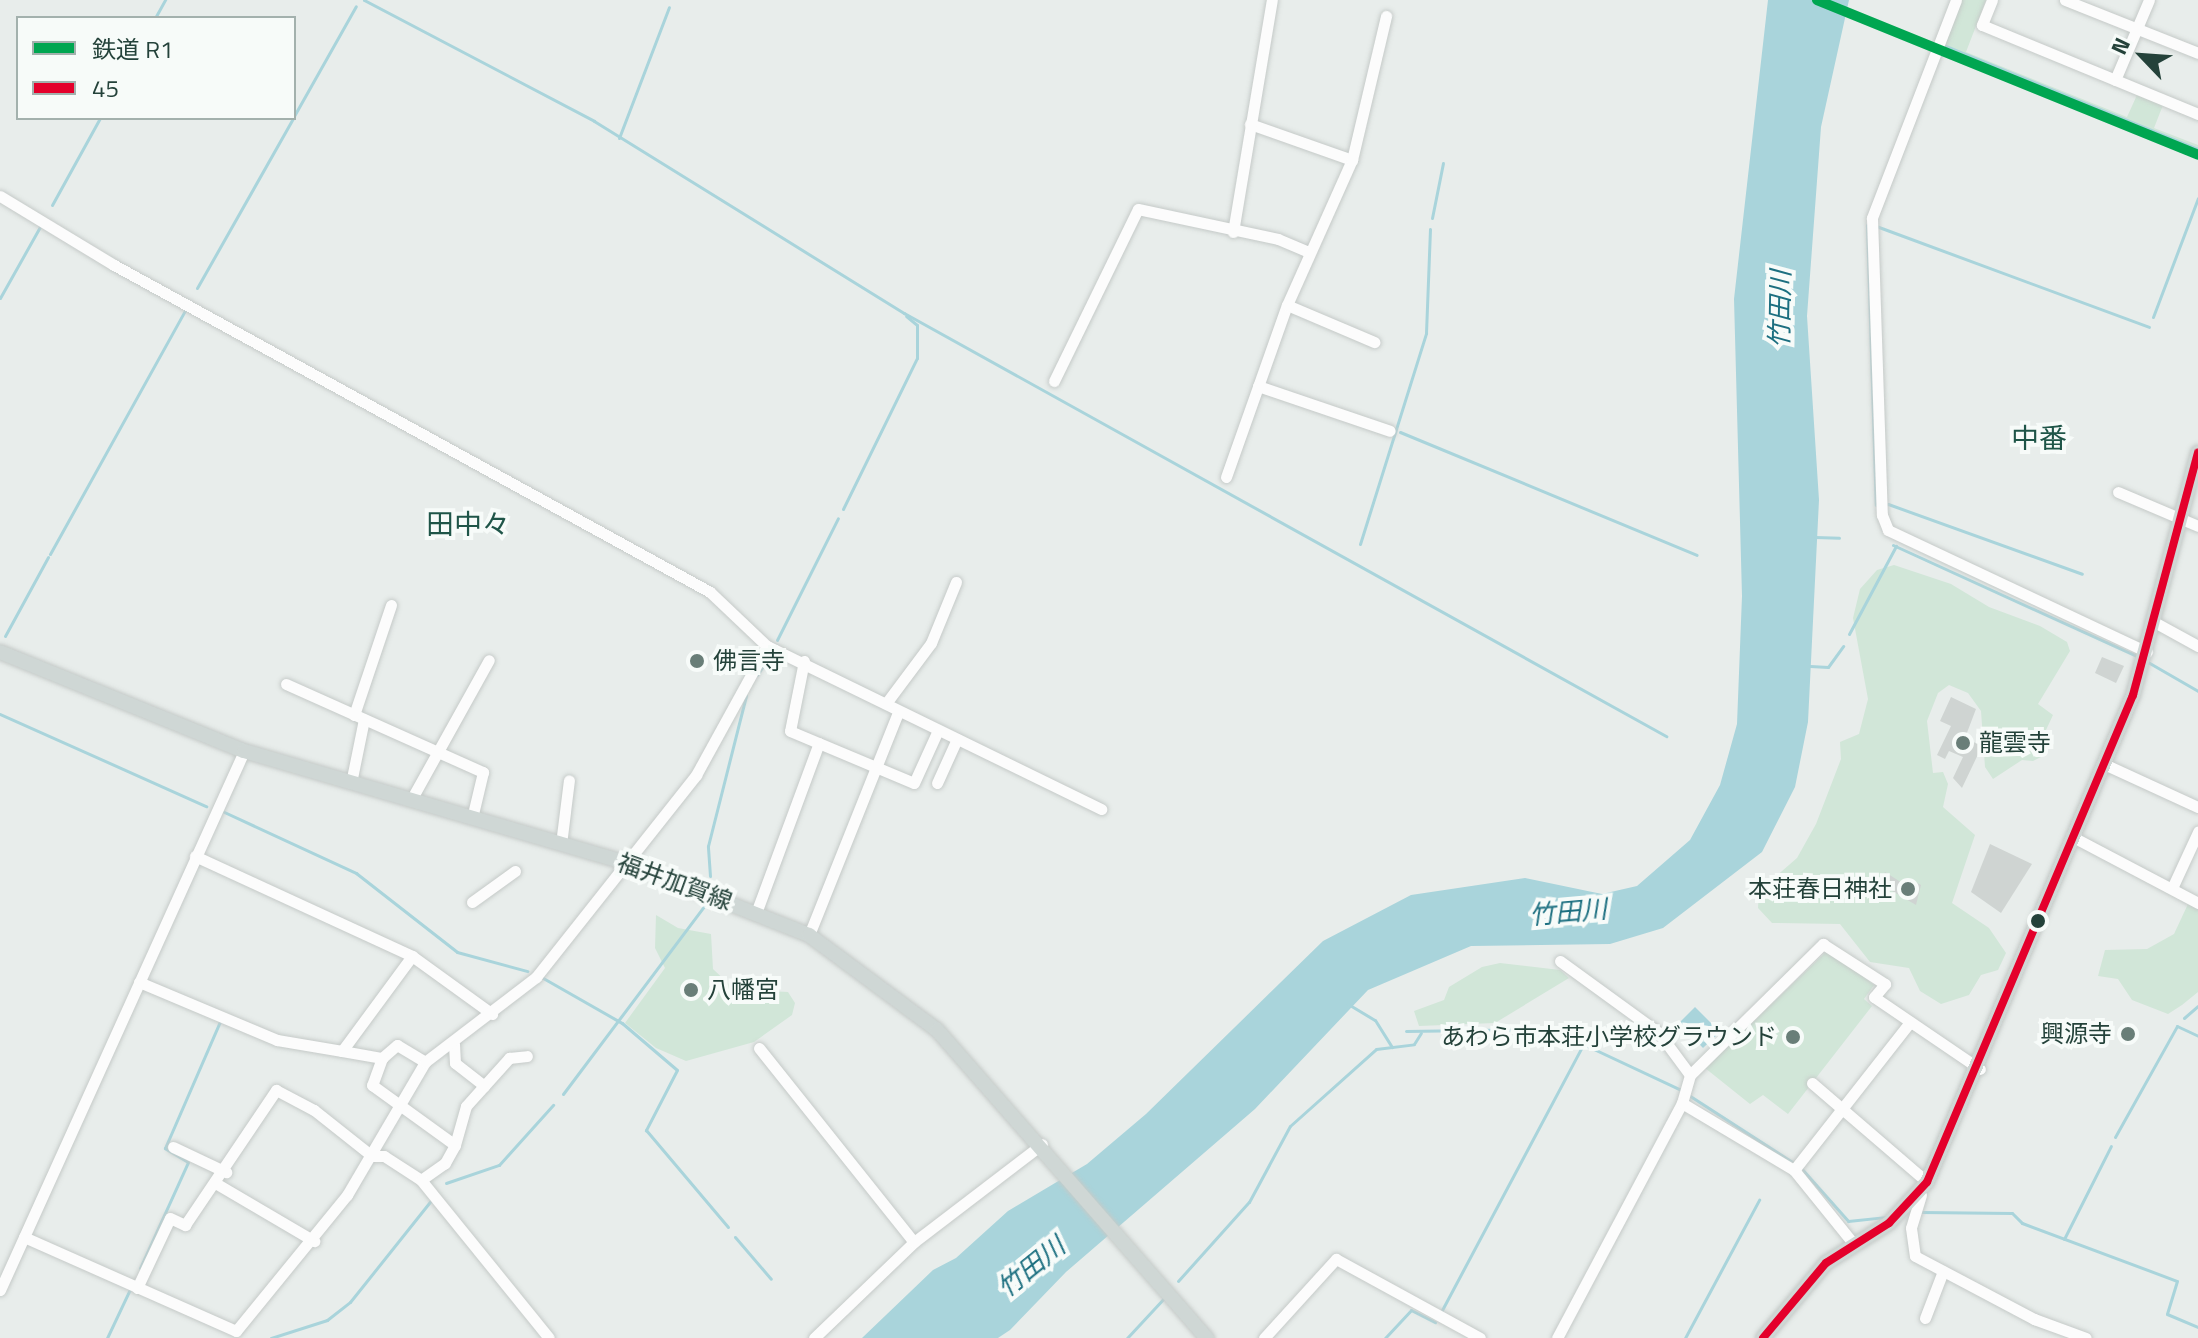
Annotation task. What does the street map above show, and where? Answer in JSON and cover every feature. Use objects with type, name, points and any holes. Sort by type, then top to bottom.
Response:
[{"type":"main road","points":[[1763,1338],[1826,1263],[1853,1243],[1889,1223],[1924,1188],[1980,1069],[2145,658],[2184,519],[2198,453]]},
{"type":"main road","name":"福井加賀線","points":[[0,652],[244,751],[627,863],[809,935],[937,1030],[1042,1144],[1207,1338]]},
{"type":"street","points":[[1233,232],[1272,0]]},
{"type":"street","points":[[1956,0],[1872,218],[1882,515],[1888,530],[2145,658]]},
{"type":"street","points":[[1992,0],[1982,25],[2198,114]]},
{"type":"street","points":[[2065,0],[2198,53]]},
{"type":"street","points":[[2115,80],[2149,0]]},
{"type":"street","points":[[1226,477],[1287,305],[1352,160],[1386,16]]},
{"type":"street","points":[[1250,124],[1352,160]]},
{"type":"street","points":[[0,196],[114,265],[710,592],[767,646],[804,661],[887,702],[898,712],[1101,809]]},
{"type":"street","points":[[1054,381],[1138,209],[1233,232],[1278,239],[1309,252]]},
{"type":"street","points":[[1287,305],[1374,342]]},
{"type":"street","points":[[1258,386],[1390,431]]},
{"type":"street","points":[[2118,492],[2198,526]]},
{"type":"street","points":[[887,702],[931,643],[956,582]]},
{"type":"street","points":[[351,783],[359,717],[391,605]]},
{"type":"street","points":[[2156,623],[2198,646]]},
{"type":"street","points":[[24,1237],[236,1331],[314,1241],[372,1156],[425,1062],[492,1014],[547,965],[696,775],[767,646]]},
{"type":"street","points":[[411,800],[489,660]]},
{"type":"street","points":[[804,661],[790,731],[914,783],[938,730]]},
{"type":"street","points":[[286,684],[483,772],[472,818]]},
{"type":"street","points":[[809,935],[872,765],[898,712]]},
{"type":"street","points":[[937,783],[957,739]]},
{"type":"street","points":[[756,913],[819,743]]},
{"type":"street","points":[[0,1290],[244,751]]},
{"type":"street","points":[[2104,764],[2198,807]]},
{"type":"street","points":[[561,844],[569,780]]},
{"type":"street","points":[[2173,886],[2198,832]]},
{"type":"street","points":[[2071,836],[2173,886],[2198,903]]},
{"type":"street","points":[[195,856],[412,956],[492,1014]]},
{"type":"street","points":[[472,902],[515,871]]},
{"type":"street","points":[[1557,1338],[1682,1103],[1690,1075],[1823,944],[1885,984],[1874,997],[1980,1069]]},
{"type":"street","points":[[342,1051],[412,956]]},
{"type":"street","points":[[1560,961],[1659,1033],[1690,1075]]},
{"type":"street","points":[[139,982],[277,1040],[382,1058]]},
{"type":"street","points":[[1794,1170],[1839,1106],[1910,1022]]},
{"type":"street","points":[[454,1044],[455,1063],[484,1086]]},
{"type":"street","points":[[425,1062],[397,1045],[382,1058],[372,1085],[455,1145]]},
{"type":"street","points":[[759,1048],[914,1242]]},
{"type":"street","points":[[421,1180],[445,1163],[455,1145],[466,1106],[509,1058],[527,1056]]},
{"type":"street","points":[[1812,1083],[1924,1188],[1911,1228],[1915,1256],[2086,1338]]},
{"type":"street","points":[[137,1288],[170,1218],[185,1225],[226,1172],[276,1090],[314,1110],[372,1156],[384,1156],[421,1180],[549,1338]]},
{"type":"street","points":[[1682,1103],[1794,1170],[1853,1243]]},
{"type":"street","points":[[814,1338],[914,1242],[1042,1144]]},
{"type":"street","points":[[173,1147],[226,1172]]},
{"type":"street","points":[[217,1184],[314,1241]]},
{"type":"street","points":[[1889,1223],[1911,1228]]},
{"type":"street","points":[[1264,1338],[1336,1259],[1480,1338]]},
{"type":"street","points":[[1925,1318],[1943,1271]]},
{"type":"green space","points":[[1959,0],[1986,0],[1966,52],[2127,117],[2137,95],[2163,105],[2154,128],[2198,145],[2198,153],[1939,53]]},
{"type":"green space","points":[[1894,565],[1951,584],[1989,607],[2040,626],[2067,642],[2070,651],[2038,704],[2053,715],[2039,745],[2041,757],[2033,761],[2022,760],[1993,779],[1985,767],[1981,711],[1968,693],[1949,685],[1938,693],[1927,721],[1933,773],[1943,772],[1948,784],[1943,807],[1975,835],[1952,903],[1989,928],[2006,953],[1998,970],[1981,975],[1969,995],[1941,1004],[1920,991],[1909,968],[1870,962],[1840,924],[1772,923],[1758,908],[1759,891],[1797,858],[1816,824],[1841,759],[1840,742],[1859,734],[1868,699],[1853,618],[1860,589],[1877,570]]},
{"type":"green space","points":[[2188,904],[2198,909],[2198,992],[2182,1005],[2168,1014],[2132,1000],[2118,979],[2098,976],[2105,950],[2147,949],[2174,934]]},
{"type":"green space","points":[[656,915],[678,928],[711,934],[713,969],[747,1001],[769,991],[788,992],[795,1003],[792,1015],[754,1042],[686,1061],[656,1048],[625,1023],[665,968],[655,948]]},
{"type":"green space","name":"あわら市本荘小学校グラウンド","points":[[1828,950],[1874,985],[1864,999],[1872,1006],[1788,1114],[1763,1095],[1750,1104],[1705,1068]]},
{"type":"green space","points":[[1500,963],[1560,970],[1569,978],[1495,1023],[1419,1026],[1414,1011],[1444,1000],[1449,987],[1482,967]]},
{"type":"water","name":"竹田川","points":[[1768,0],[1849,0],[1821,127],[1807,316],[1819,500],[1808,722],[1795,787],[1762,852],[1663,928],[1610,944],[1471,946],[1368,990],[1255,1109],[1066,1272],[1010,1330],[998,1338],[862,1338],[933,1270],[956,1258],[1008,1211],[1087,1164],[1146,1114],[1323,941],[1411,895],[1525,878],[1602,894],[1637,886],[1690,840],[1720,785],[1737,724],[1742,596],[1734,299]]},
{"type":"water","points":[[1695,1007],[1720,1032],[1703,1048],[1679,1023]]},
{"type":"building","points":[[2102,657],[2124,666],[2116,683],[2095,673]]},
{"type":"building","name":"龍雲寺","points":[[1951,697],[1976,709],[1965,738],[1982,746],[1962,788],[1953,778],[1963,757],[1949,751],[1945,759],[1937,755],[1951,726],[1940,721]]},
{"type":"building","points":[[1990,844],[2032,864],[2001,913],[1971,892]]},
{"type":"building","name":"本荘春日神社","points":[[1885,872],[1910,888],[1914,881],[1921,885],[1916,905],[1880,884]]},
{"type":"waterway","points":[[156,16],[165,0]]},
{"type":"waterway","points":[[364,0],[594,121],[904,313],[1666,736]]},
{"type":"waterway","points":[[296,112],[356,6]]},
{"type":"waterway","points":[[619,138],[669,7]]},
{"type":"waterway","points":[[1943,45],[2198,149]]},
{"type":"waterway","points":[[52,205],[99,120]]},
{"type":"waterway","points":[[197,288],[292,120]]},
{"type":"waterway","points":[[1432,218],[1443,163]]},
{"type":"waterway","points":[[2153,317],[2198,198]]},
{"type":"waterway","points":[[0,298],[41,225]]},
{"type":"waterway","points":[[1867,225],[1876,505]]},
{"type":"waterway","points":[[1876,226],[2149,327]]},
{"type":"waterway","points":[[1360,544],[1426,333],[1430,229]]},
{"type":"waterway","points":[[50,554],[186,309]]},
{"type":"waterway","points":[[843,509],[917,358],[917,325],[906,316]]},
{"type":"waterway","points":[[1400,432],[1697,555]]},
{"type":"waterway","points":[[1888,504],[2082,574]]},
{"type":"waterway","points":[[777,640],[838,518]]},
{"type":"waterway","points":[[1815,537],[1839,538]]},
{"type":"waterway","points":[[1893,545],[2139,657]]},
{"type":"waterway","points":[[1849,634],[1896,546]]},
{"type":"waterway","points":[[5,636],[48,557]]},
{"type":"waterway","points":[[1810,666],[1828,667],[1843,646]]},
{"type":"waterway","points":[[757,675],[770,655]]},
{"type":"waterway","points":[[2146,661],[2198,691]]},
{"type":"waterway","points":[[710,876],[708,846],[746,696]]},
{"type":"waterway","points":[[0,714],[206,806]]},
{"type":"waterway","points":[[222,811],[356,873],[457,952],[527,971]]},
{"type":"waterway","points":[[563,1094],[707,902]]},
{"type":"waterway","points":[[543,978],[622,1023],[677,1070],[646,1130],[728,1227]]},
{"type":"waterway","points":[[1348,1004],[1375,1020],[1392,1047]]},
{"type":"waterway","points":[[2184,1018],[2198,1006]]},
{"type":"waterway","points":[[140,1268],[188,1162],[165,1148],[221,1019]]},
{"type":"waterway","points":[[2115,1137],[2177,1026],[2198,1036]]},
{"type":"waterway","points":[[1406,1031],[1551,1029],[1681,1090]]},
{"type":"waterway","points":[[1178,1281],[1249,1202],[1290,1126],[1376,1049],[1414,1044],[1421,1033]]},
{"type":"waterway","points":[[1442,1310],[1584,1043]]},
{"type":"waterway","points":[[1687,1094],[1795,1164]]},
{"type":"waterway","points":[[446,1183],[499,1165],[553,1105]]},
{"type":"waterway","points":[[2064,1239],[2111,1146]]},
{"type":"waterway","points":[[1801,1168],[1848,1221],[1885,1217]]},
{"type":"waterway","points":[[271,1338],[327,1320],[350,1302],[433,1198]]},
{"type":"waterway","points":[[1685,1338],[1759,1200]]},
{"type":"waterway","points":[[1921,1212],[2012,1213],[2022,1223],[2177,1281],[2167,1314],[2198,1327]]},
{"type":"waterway","points":[[735,1237],[771,1279]]},
{"type":"waterway","points":[[107,1338],[131,1287]]},
{"type":"waterway","points":[[1127,1338],[1165,1297]]},
{"type":"waterway","points":[[1385,1338],[1411,1310],[1435,1322]]},
{"type":"rail line","name":"R1","points":[[1817,0],[2198,155]]},
{"type":"transit line","name":"45","points":[[1763,1338],[1826,1263],[1889,1223],[1927,1182],[2133,695],[2198,453]]},
{"type":"place","name":"佛言寺","points":[[697,661]]},
{"type":"place","name":"龍雲寺","points":[[1963,743]]},
{"type":"place","name":"本荘春日神社","points":[[1908,889]]},
{"type":"place","name":"八幡宮","points":[[691,990]]},
{"type":"place","name":"興源寺","points":[[2128,1034]]},
{"type":"place","name":"あわら市本荘小学校グラウンド","points":[[1793,1037]]},
{"type":"district","name":"中番","points":[[2039,438]]},
{"type":"district","name":"田中々","points":[[468,524]]}]
